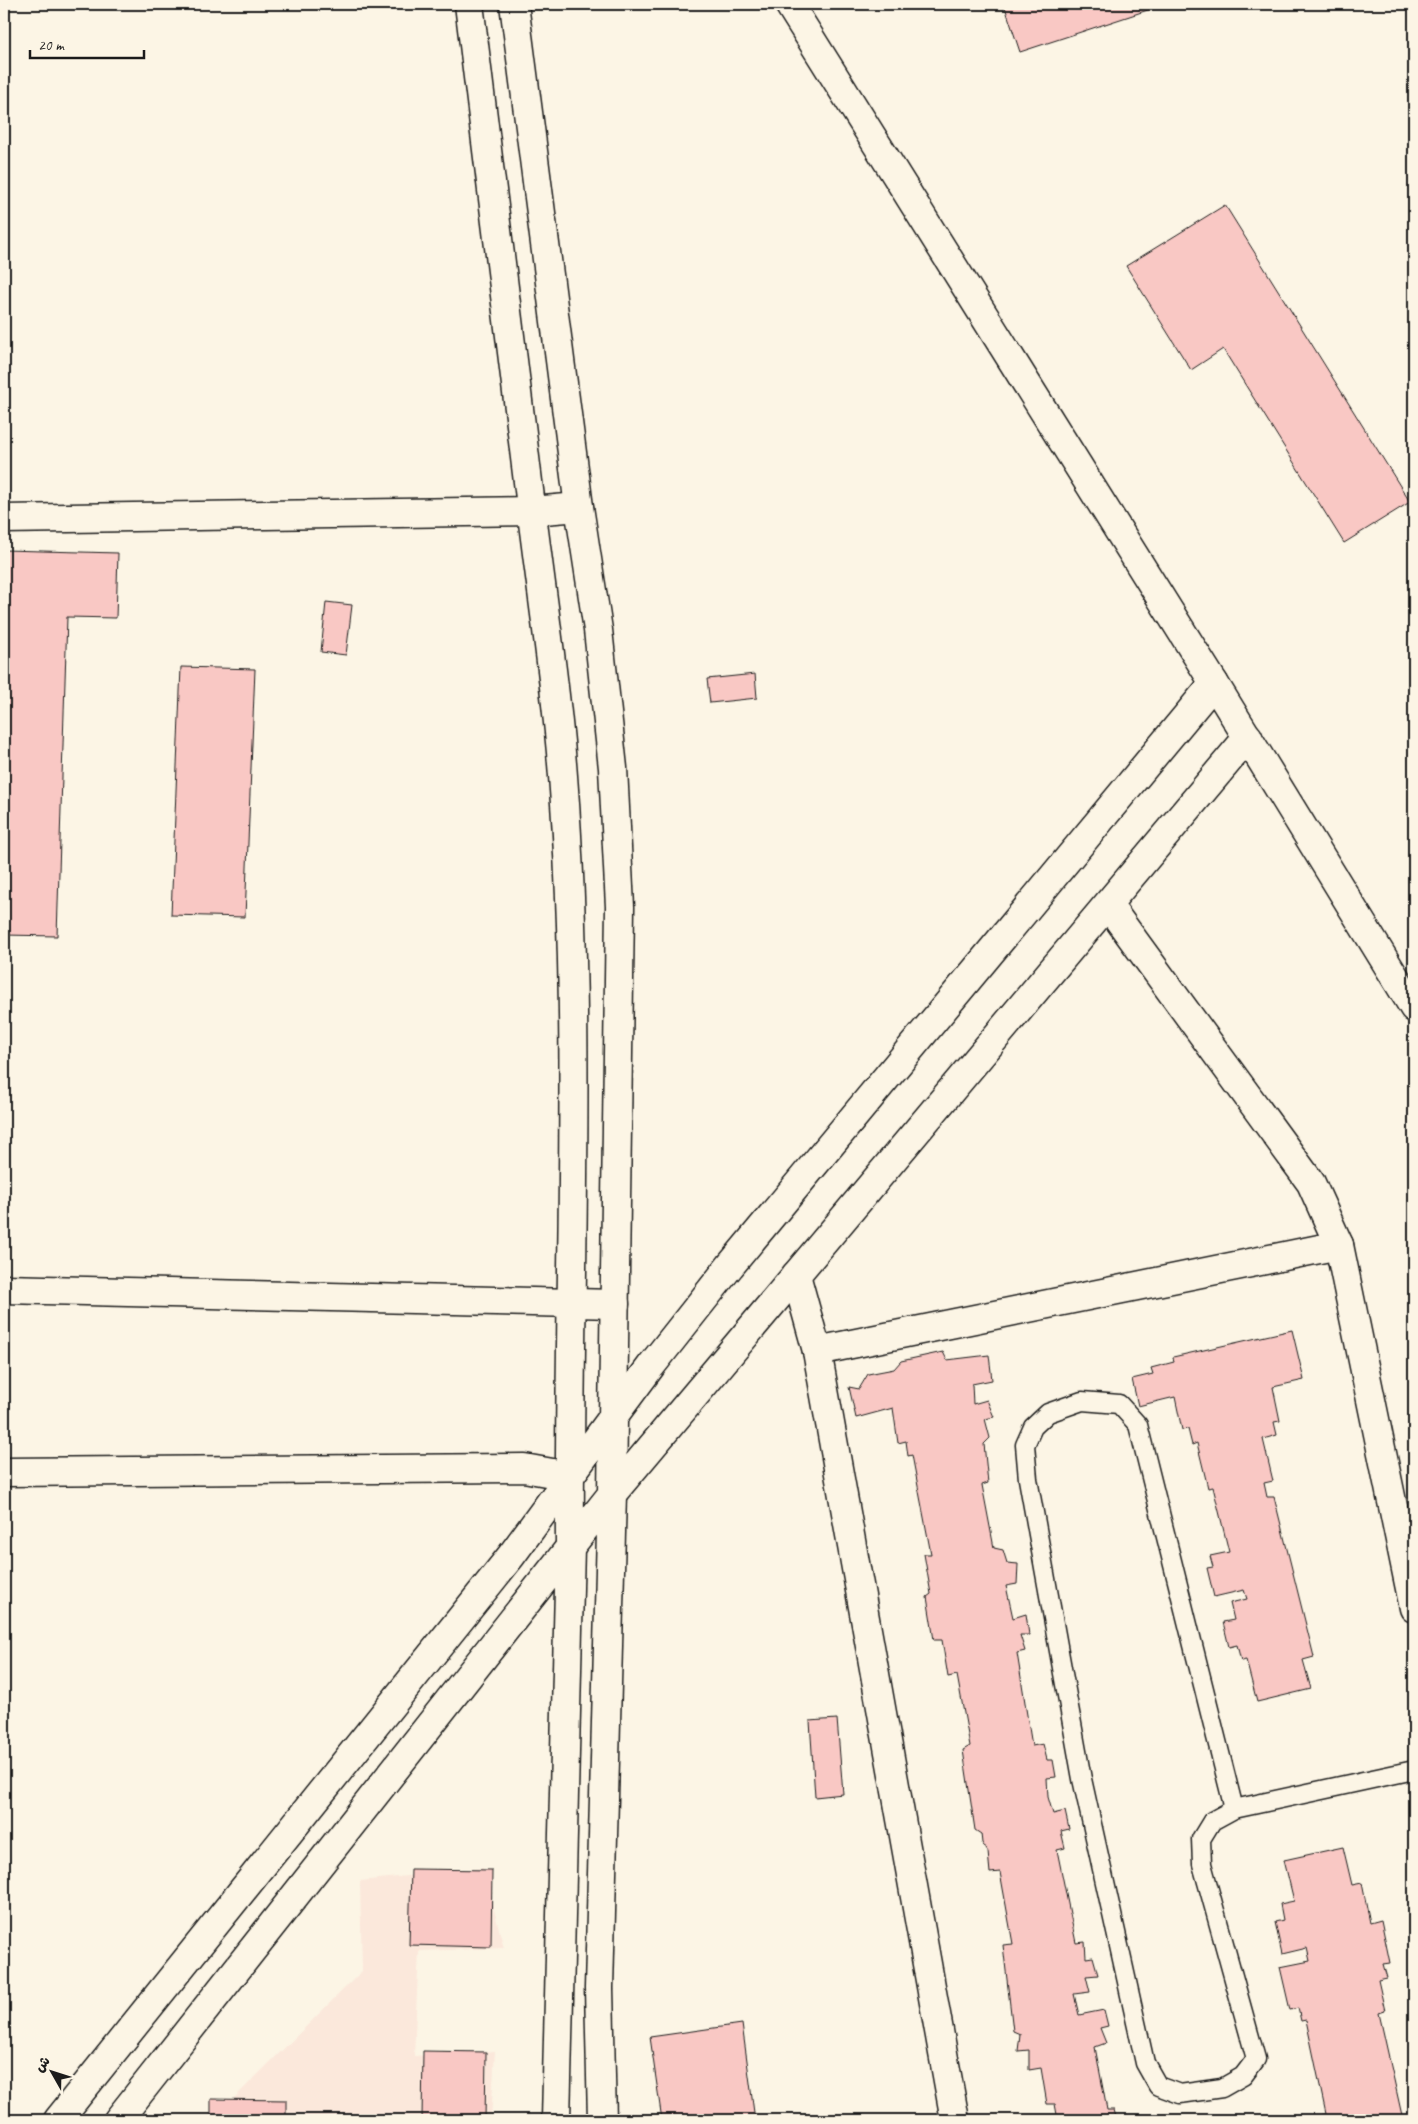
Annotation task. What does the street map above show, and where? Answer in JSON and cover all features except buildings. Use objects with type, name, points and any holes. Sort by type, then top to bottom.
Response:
[{"type":"street","points":[[469,4],[552,658],[563,777],[571,916],[573,1056],[570,1547],[556,2120]]},
{"type":"street","points":[[514,4],[579,508],[598,630],[613,768],[620,906],[612,1494],[599,1988],[602,2120]]},
{"type":"street","points":[[789,4],[1248,737],[1414,1008]]},
{"type":"street","points":[[4,519],[532,511],[579,508]]},
{"type":"street","points":[[58,2120],[511,1556],[651,1366],[730,1266],[1214,683]]},
{"type":"street","points":[[118,2120],[612,1494],[1248,737]]},
{"type":"street","points":[[1108,905],[1311,1183],[1339,1245],[1414,1608]]},
{"type":"street","points":[[817,1351],[1339,1245]]},
{"type":"street","points":[[796,1275],[817,1351],[955,2120]]},
{"type":"street","points":[[4,1289],[615,1304]]},
{"type":"street","points":[[4,1472],[524,1468],[569,1476]]},
{"type":"lane","points":[[1234,1809],[1138,1425],[1119,1404],[1082,1401],[1048,1412],[1033,1427],[1025,1445],[1028,1479],[1082,1779],[1145,2063],[1158,2086],[1180,2094],[1222,2088],[1244,2076],[1256,2058],[1202,1864],[1201,1839],[1212,1821],[1234,1809],[1414,1770]]},
{"type":"shaded area","points":[[483,1868],[504,1948],[419,1951],[414,2056],[495,2051],[491,2120],[223,2120],[223,2109],[362,1971],[360,1881]]}]
